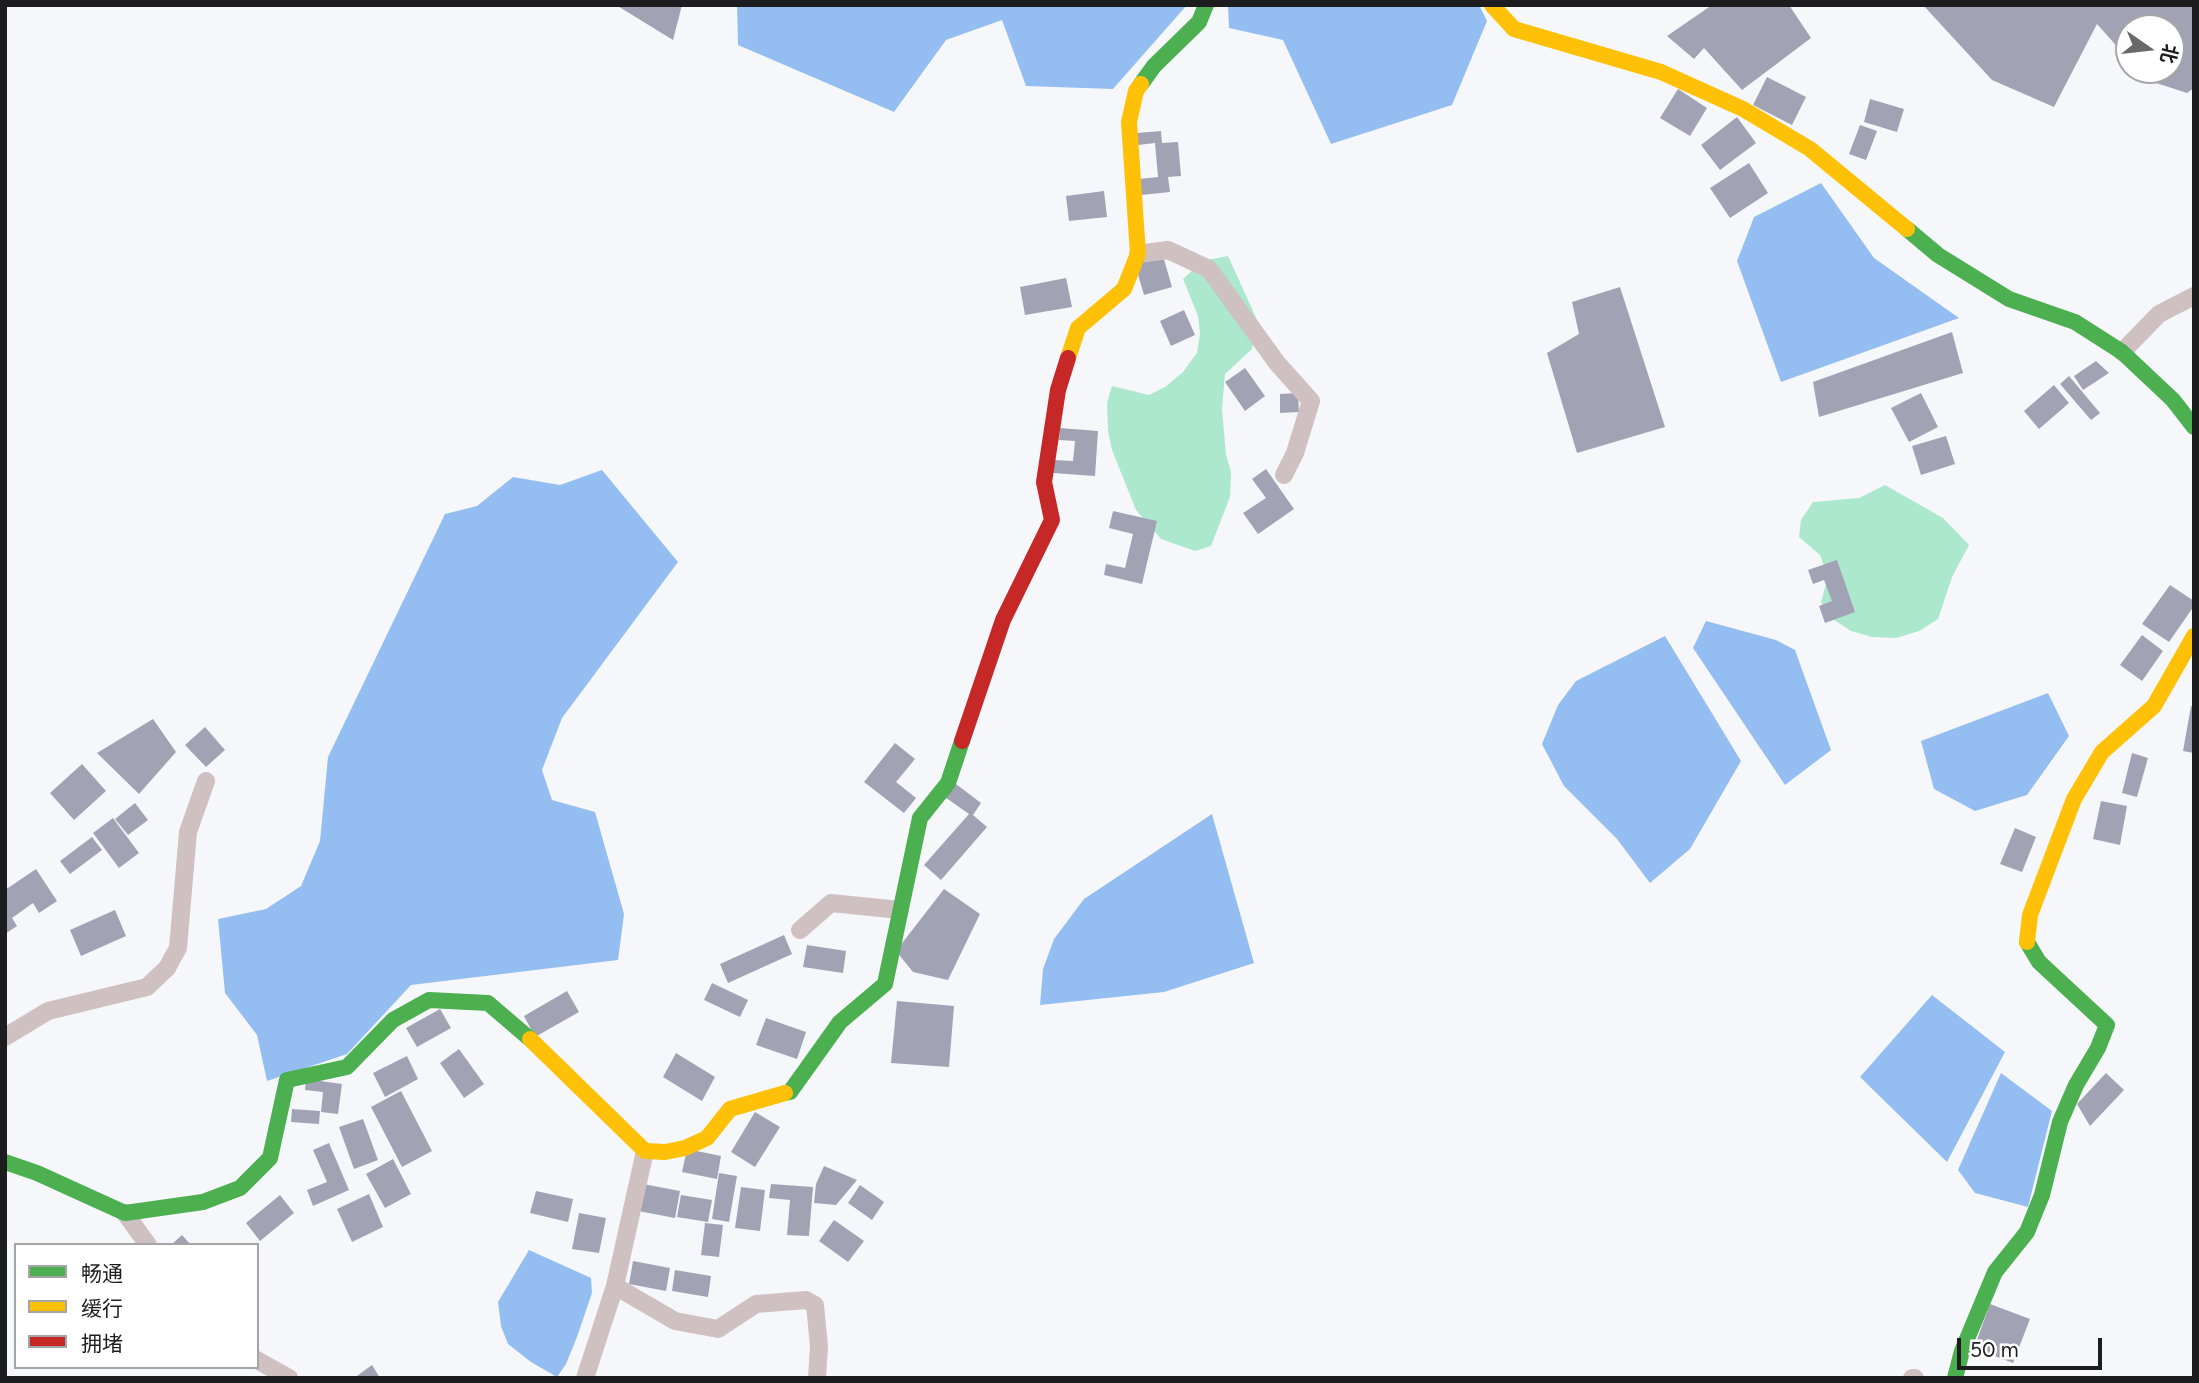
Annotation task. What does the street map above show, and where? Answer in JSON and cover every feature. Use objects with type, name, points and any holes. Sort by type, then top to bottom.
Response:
[{"type":"street","points":[[125,1213],[203,1202],[240,1188],[270,1158],[287,1080],[347,1067],[393,1020],[429,1000],[488,1003],[539,1047],[645,1151],[664,1152],[685,1148],[707,1138],[730,1109],[790,1092],[841,1022],[885,984],[920,818],[948,783],[1003,620],[1052,520],[1044,482],[1058,390],[1077,328],[1124,289],[1138,254],[1129,122],[1136,91],[1154,66],[1199,22],[1206,5]]},
{"type":"street","points":[[1492,5],[1514,29],[1661,72],[1742,109],[1810,149],[1938,255],[2008,299],[2075,322],[2122,352],[2173,400],[2194,427]]},
{"type":"street","points":[[1138,254],[1168,250],[1209,270],[1277,363],[1311,401],[1295,453],[1284,475]]},
{"type":"street","points":[[2122,352],[2159,314],[2194,296]]},
{"type":"street","points":[[1955,1378],[1962,1351],[1995,1272],[2027,1232],[2042,1195],[2060,1122],[2107,1025],[2039,962],[2027,943],[2030,915],[2074,799],[2102,752],[2154,706],[2194,636]]},
{"type":"street","points":[[5,1037],[48,1011],[147,987],[166,968],[178,948],[188,832],[206,781]]},
{"type":"street","points":[[800,930],[831,903],[900,910]]},
{"type":"street","points":[[585,1378],[615,1286],[645,1151]]},
{"type":"street","points":[[5,1162],[37,1173],[125,1213],[147,1243]]},
{"type":"street","points":[[615,1286],[675,1321],[718,1329],[755,1304],[806,1300],[815,1306],[819,1346],[817,1378]]},
{"type":"street","points":[[259,1361],[289,1378]]},
{"type":"green space","points":[[1228,256],[1258,322],[1252,349],[1225,374],[1222,409],[1226,455],[1231,472],[1230,497],[1211,546],[1195,551],[1161,539],[1136,510],[1112,450],[1107,403],[1112,386],[1149,395],[1165,387],[1183,372],[1197,353],[1200,334],[1198,316],[1183,279],[1207,260]]},
{"type":"green space","points":[[1885,485],[1943,518],[1969,545],[1952,577],[1938,619],[1919,631],[1896,638],[1872,637],[1851,631],[1831,618],[1821,602],[1828,577],[1820,555],[1799,537],[1801,520],[1813,502],[1859,498]]},
{"type":"water","points":[[737,5],[1187,5],[1113,89],[1026,86],[1002,20],[946,40],[894,112],[738,45]]},
{"type":"water","points":[[1228,5],[1479,5],[1487,21],[1452,105],[1331,144],[1283,40],[1229,28]]},
{"type":"water","points":[[1821,183],[1874,258],[1959,318],[1781,382],[1737,261],[1754,217]]},
{"type":"water","points":[[602,470],[678,562],[562,718],[542,770],[552,800],[595,812],[624,914],[618,960],[411,985],[347,1054],[267,1081],[257,1035],[225,993],[218,919],[266,909],[301,886],[320,841],[328,757],[445,514],[477,506],[513,477],[560,485]]},
{"type":"water","points":[[1706,621],[1776,640],[1795,650],[1831,750],[1785,785],[1693,648]]},
{"type":"water","points":[[1665,636],[1741,761],[1690,849],[1650,883],[1617,839],[1564,786],[1542,744],[1558,705],[1576,681]]},
{"type":"water","points":[[2048,693],[2069,736],[2027,795],[1975,811],[1934,789],[1921,741]]},
{"type":"water","points":[[1212,814],[1254,963],[1164,992],[1040,1005],[1043,969],[1054,939],[1084,899]]},
{"type":"water","points":[[1932,995],[2005,1052],[1947,1162],[1860,1077]]},
{"type":"water","points":[[2001,1073],[2052,1111],[2028,1207],[1975,1193],[1958,1170]]},
{"type":"water","points":[[529,1250],[591,1278],[592,1293],[577,1337],[566,1364],[557,1377],[508,1344],[501,1326],[498,1302]]},
{"type":"building","points":[[616,5],[682,5],[673,40]]},
{"type":"building","points":[[1712,5],[1789,5],[1811,38],[1742,90],[1704,48],[1694,59],[1667,36]]},
{"type":"building","points":[[1923,5],[2194,5],[2194,88],[2187,93],[2159,84],[2185,84],[2185,14],[2115,14],[2115,44],[2097,24],[2054,107],[1992,80]]},
{"type":"building","points":[[1767,77],[1806,97],[1792,125],[1753,105]]},
{"type":"building","points":[[1678,89],[1707,108],[1690,136],[1660,118]]},
{"type":"building","points":[[1870,99],[1904,109],[1897,132],[1864,122]]},
{"type":"building","points":[[1737,117],[1756,143],[1720,170],[1701,145]]},
{"type":"building","points":[[1860,125],[1877,131],[1866,160],[1849,154]]},
{"type":"building","points":[[1161,131],[1162,143],[1178,142],[1181,176],[1168,177],[1170,192],[1141,195],[1139,179],[1158,177],[1155,143],[1138,145],[1137,133]]},
{"type":"building","points":[[1749,163],[1768,193],[1730,218],[1710,188]]},
{"type":"building","points":[[1104,191],[1107,217],[1069,221],[1066,196]]},
{"type":"building","points":[[1163,256],[1172,287],[1144,295],[1135,264]]},
{"type":"building","points":[[1066,278],[1072,307],[1025,315],[1020,287]]},
{"type":"building","points":[[1620,287],[1665,427],[1577,453],[1547,353],[1579,334],[1572,302]]},
{"type":"building","points":[[1184,310],[1195,335],[1171,346],[1160,321]]},
{"type":"building","points":[[1952,332],[1963,373],[1819,417],[1813,382]]},
{"type":"building","points":[[2096,361],[2109,373],[2083,390],[2074,376]]},
{"type":"building","points":[[1245,368],[1265,396],[1245,411],[1225,382]]},
{"type":"building","points":[[2069,376],[2100,413],[2091,420],[2060,384]]},
{"type":"building","points":[[2054,385],[2069,403],[2039,429],[2024,411]]},
{"type":"building","points":[[1298,393],[1299,412],[1280,413],[1280,394]]},
{"type":"building","points":[[1921,393],[1938,427],[1909,442],[1891,408]]},
{"type":"building","points":[[1060,428],[1098,431],[1095,476],[1053,473],[1054,460],[1073,461],[1075,441],[1059,440]]},
{"type":"building","points":[[1946,436],[1955,464],[1921,475],[1912,446]]},
{"type":"building","points":[[1266,469],[1294,509],[1258,534],[1243,513],[1266,498],[1252,479]]},
{"type":"building","points":[[1113,511],[1157,521],[1142,584],[1104,575],[1106,564],[1125,568],[1133,534],[1109,528]]},
{"type":"building","points":[[1837,560],[1855,612],[1825,623],[1819,606],[1832,601],[1824,580],[1813,584],[1808,570]]},
{"type":"building","points":[[2170,585],[2194,601],[2194,606],[2169,642],[2142,624]]},
{"type":"building","points":[[2142,635],[2163,651],[2142,681],[2120,665]]},
{"type":"building","points":[[2191,706],[2194,707],[2194,753],[2183,751]]},
{"type":"building","points":[[153,719],[176,752],[139,794],[97,753]]},
{"type":"building","points":[[205,727],[225,750],[206,767],[185,745]]},
{"type":"building","points":[[895,743],[915,759],[896,782],[916,798],[904,813],[864,782]]},
{"type":"building","points":[[2132,753],[2148,758],[2137,797],[2122,793]]},
{"type":"building","points":[[82,764],[106,791],[74,820],[50,793]]},
{"type":"building","points":[[952,781],[981,803],[973,815],[987,827],[941,880],[924,865],[969,814],[942,795]]},
{"type":"building","points":[[2101,801],[2127,806],[2120,845],[2093,839]]},
{"type":"building","points":[[135,803],[148,820],[128,835],[115,819]]},
{"type":"building","points":[[113,818],[139,853],[119,868],[93,833]]},
{"type":"building","points":[[2015,828],[2036,837],[2022,872],[2000,864]]},
{"type":"building","points":[[92,837],[102,850],[70,874],[60,861]]},
{"type":"building","points":[[36,869],[57,901],[39,913],[33,903],[12,918],[17,926],[5,934],[5,890]]},
{"type":"building","points":[[944,889],[980,914],[948,980],[913,972],[896,951]]},
{"type":"building","points":[[115,910],[126,936],[81,956],[70,930]]},
{"type":"building","points":[[784,935],[792,954],[728,983],[720,964]]},
{"type":"building","points":[[807,945],[846,951],[843,973],[803,967]]},
{"type":"building","points":[[712,983],[748,1000],[740,1017],[704,1000]]},
{"type":"building","points":[[567,991],[579,1012],[535,1037],[524,1016]]},
{"type":"building","points":[[897,1001],[954,1006],[949,1067],[891,1063]]},
{"type":"building","points":[[440,1009],[451,1028],[417,1047],[406,1028]]},
{"type":"building","points":[[766,1018],[806,1032],[797,1059],[756,1045]]},
{"type":"building","points":[[459,1049],[484,1084],[464,1098],[440,1063]]},
{"type":"building","points":[[676,1053],[715,1077],[702,1101],[663,1077]]},
{"type":"building","points":[[407,1056],[418,1079],[385,1097],[373,1073]]},
{"type":"building","points":[[2106,1073],[2124,1090],[2090,1126],[2077,1104]]},
{"type":"building","points":[[306,1079],[342,1084],[338,1114],[321,1112],[323,1092],[305,1090]]},
{"type":"building","points":[[401,1091],[432,1151],[402,1167],[371,1107]]},
{"type":"building","points":[[292,1109],[320,1111],[319,1124],[291,1122]]},
{"type":"building","points":[[755,1112],[780,1127],[755,1167],[731,1152]]},
{"type":"building","points":[[363,1119],[378,1160],[354,1169],[339,1127]]},
{"type":"building","points":[[329,1143],[349,1190],[313,1206],[307,1190],[327,1182],[313,1150]]},
{"type":"building","points":[[687,1149],[721,1156],[717,1179],[682,1172]]},
{"type":"building","points":[[393,1159],[411,1194],[385,1208],[366,1174]]},
{"type":"building","points":[[824,1166],[857,1180],[836,1205],[814,1203],[816,1184]]},
{"type":"building","points":[[719,1173],[737,1176],[729,1222],[712,1219]]},
{"type":"building","points":[[643,1184],[680,1191],[675,1218],[638,1211]]},
{"type":"building","points":[[771,1184],[813,1187],[809,1236],[787,1235],[790,1200],[769,1198]]},
{"type":"building","points":[[860,1185],[884,1202],[872,1220],[848,1203]]},
{"type":"building","points":[[741,1187],[765,1190],[760,1231],[735,1228]]},
{"type":"building","points":[[536,1191],[573,1199],[568,1222],[530,1213]]},
{"type":"building","points":[[369,1194],[383,1227],[352,1242],[337,1209]]},
{"type":"building","points":[[280,1195],[294,1213],[260,1241],[246,1223]]},
{"type":"building","points":[[681,1195],[712,1200],[708,1222],[677,1217]]},
{"type":"building","points":[[579,1213],[606,1218],[599,1253],[572,1249]]},
{"type":"building","points":[[834,1220],[864,1241],[848,1262],[819,1241]]},
{"type":"building","points":[[705,1223],[723,1225],[719,1257],[701,1255]]},
{"type":"building","points":[[182,1235],[189,1243],[173,1243]]},
{"type":"building","points":[[633,1261],[670,1268],[666,1291],[629,1284]]},
{"type":"building","points":[[675,1270],[711,1276],[708,1297],[672,1291]]},
{"type":"building","points":[[1990,1304],[2030,1319],[2013,1363],[1974,1348]]},
{"type":"building","points":[[372,1365],[380,1378],[354,1378]]},
{"type":"traffic: fast","points":[[1141,84],[1154,66],[1199,22],[1206,5]]},
{"type":"traffic: fast","points":[[1907,229],[1938,255],[2009,299],[2075,322],[2122,352],[2173,400],[2194,427]]},
{"type":"traffic: fast","points":[[785,1093],[790,1092],[840,1022],[885,984],[920,818],[948,783],[962,741]]},
{"type":"traffic: fast","points":[[1955,1378],[1962,1351],[1995,1272],[2027,1232],[2042,1195],[2060,1122],[2107,1025],[2039,962],[2027,942]]},
{"type":"traffic: fast","points":[[5,1162],[37,1173],[125,1213],[203,1202],[240,1188],[270,1158],[287,1080],[347,1067],[393,1020],[429,1000],[488,1003],[530,1039]]},
{"type":"traffic: slow","points":[[1492,5],[1514,29],[1661,72],[1743,109],[1810,149],[1907,229]]},
{"type":"traffic: slow","points":[[1068,358],[1078,328],[1124,289],[1138,254],[1129,122],[1136,91],[1141,84]]},
{"type":"traffic: slow","points":[[2027,942],[2030,915],[2074,799],[2102,752],[2154,706],[2194,636]]},
{"type":"traffic: slow","points":[[530,1039],[645,1151],[665,1152],[685,1148],[707,1138],[730,1109],[785,1093]]},
{"type":"traffic: jam","points":[[962,741],[1003,620],[1052,520],[1044,482],[1058,390],[1068,358]]}]
